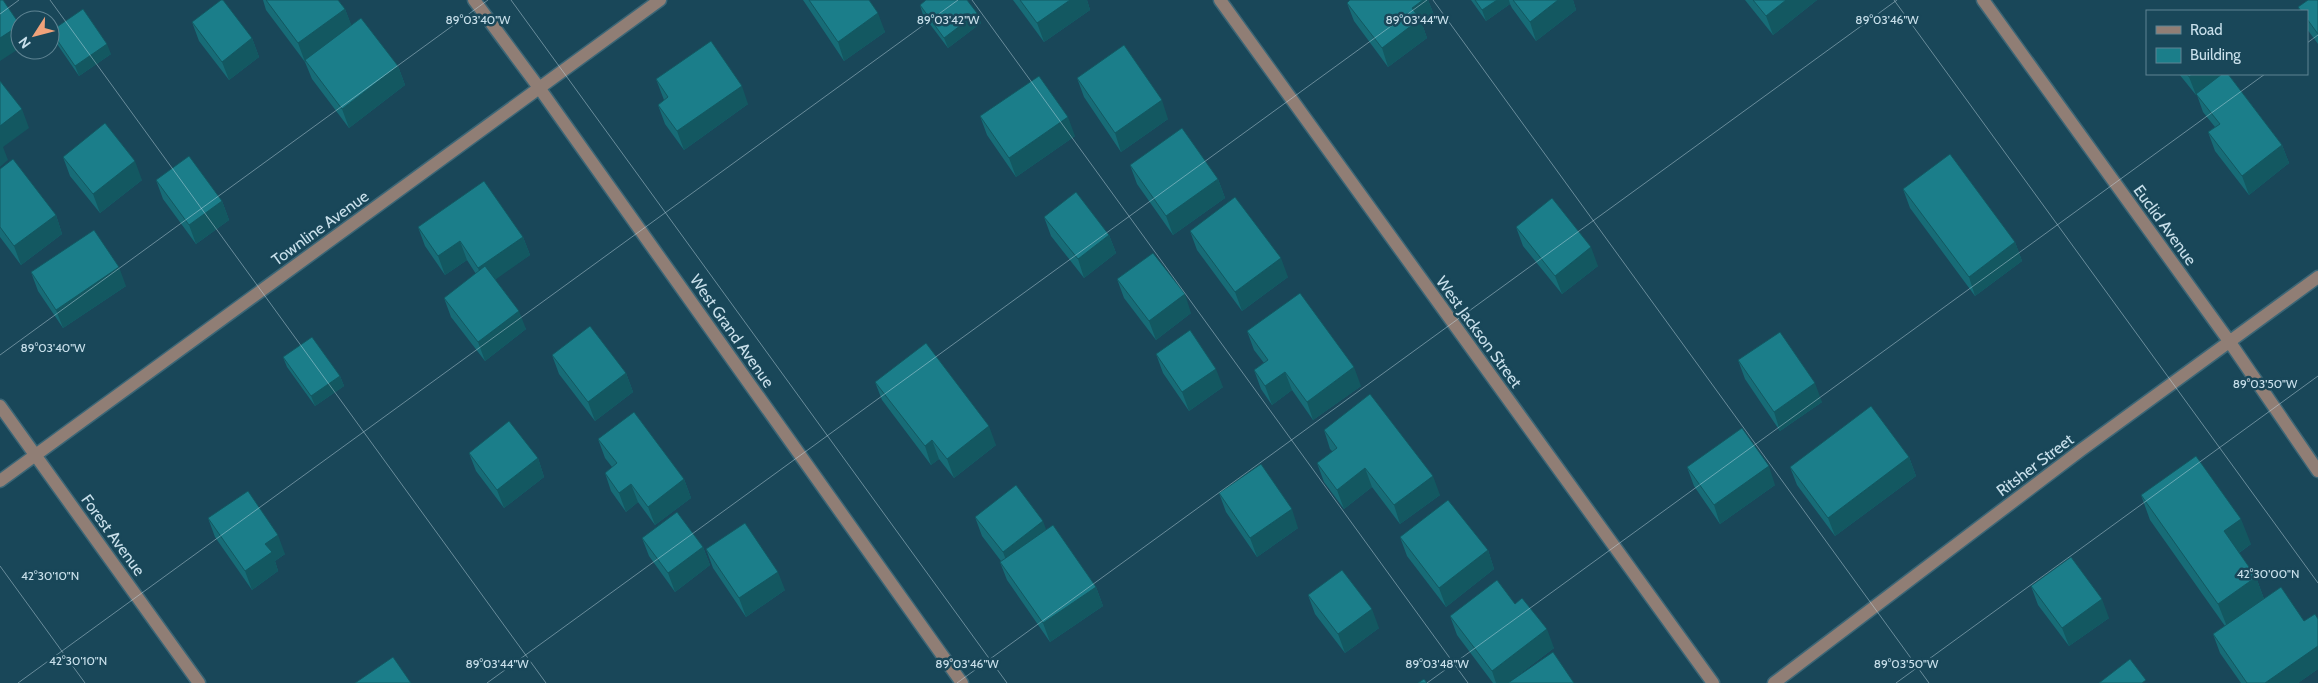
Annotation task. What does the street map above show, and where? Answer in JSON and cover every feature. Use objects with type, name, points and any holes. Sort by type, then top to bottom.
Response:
[{"type":"street","name":"West Grand Avenue","points":[[474,0],[540,89],[962,683]]},
{"type":"street","name":"Townline Avenue","points":[[0,481],[660,0]]},
{"type":"street","name":"West Jackson Street","points":[[1220,0],[1713,683]]},
{"type":"street","name":"Euclid Avenue","points":[[1983,0],[2229,341],[2318,471]]},
{"type":"street","name":"Ritsher Street","points":[[1774,683],[2081,450],[2318,277]]},
{"type":"street","name":"Forest Avenue","points":[[0,406],[199,683]]},
{"type":"building","points":[[0,0],[3,0],[10,10],[10,32],[0,38]]},
{"type":"building","points":[[223,0],[252,38],[222,62],[192,22]]},
{"type":"building","points":[[266,0],[338,0],[345,9],[298,43]]},
{"type":"building","points":[[809,0],[869,0],[878,13],[838,42]]},
{"type":"building","points":[[926,0],[967,0],[977,13],[944,38],[920,5]]},
{"type":"building","points":[[1020,0],[1070,0],[1037,23]]},
{"type":"building","points":[[1350,0],[1423,0],[1412,8],[1420,19],[1382,48],[1347,3]]},
{"type":"building","points":[[1475,0],[1497,0],[1482,10]]},
{"type":"building","points":[[1513,0],[1558,0],[1530,22]]},
{"type":"building","points":[[1753,0],[1786,0],[1766,16]]},
{"type":"building","points":[[2308,0],[2318,0],[2318,34],[2308,20],[2308,10],[2300,10],[2298,7]]},
{"type":"building","points":[[83,9],[107,44],[75,66],[60,44],[60,25]]},
{"type":"building","points":[[361,18],[398,66],[342,109],[305,60]]},
{"type":"building","points":[[711,41],[742,86],[677,131],[658,105],[668,97],[656,79]]},
{"type":"building","points":[[1124,45],[1162,100],[1115,133],[1077,78]]},
{"type":"building","points":[[2221,75],[2229,75],[2282,145],[2242,176],[2208,132],[2220,124],[2196,94]]},
{"type":"building","points":[[1039,76],[1068,117],[1009,158],[980,116]]},
{"type":"building","points":[[0,81],[22,109],[0,126]]},
{"type":"building","points":[[105,123],[135,161],[93,194],[63,157]]},
{"type":"building","points":[[1182,128],[1218,179],[1166,216],[1130,165]]},
{"type":"building","points":[[1950,154],[2015,242],[1969,277],[1903,189]]},
{"type":"building","points":[[189,156],[222,201],[189,225],[156,180]]},
{"type":"building","points":[[13,159],[56,215],[14,246],[0,227],[0,169]]},
{"type":"building","points":[[484,181],[523,237],[478,268],[460,241],[438,256],[418,227]]},
{"type":"building","points":[[1076,192],[1109,235],[1078,259],[1044,217]]},
{"type":"building","points":[[1235,197],[1281,258],[1235,292],[1190,231]]},
{"type":"building","points":[[1552,198],[1591,247],[1555,276],[1516,227]]},
{"type":"building","points":[[94,230],[119,267],[56,310],[31,272]]},
{"type":"building","points":[[1153,253],[1185,294],[1149,321],[1117,279]]},
{"type":"building","points":[[485,266],[519,311],[478,342],[444,298]]},
{"type":"building","points":[[1300,293],[1354,367],[1307,402],[1285,372],[1265,386],[1254,370],[1268,360],[1247,331]]},
{"type":"building","points":[[590,326],[626,373],[588,402],[552,355]]},
{"type":"building","points":[[1190,330],[1216,369],[1182,392],[1156,354]]},
{"type":"building","points":[[1780,332],[1815,383],[1774,412],[1738,360]]},
{"type":"building","points":[[312,337],[340,376],[311,396],[283,357]]},
{"type":"building","points":[[926,343],[989,426],[947,459],[932,440],[925,446],[875,382]]},
{"type":"building","points":[[1370,394],[1433,476],[1394,505],[1365,468],[1337,490],[1317,463],[1337,448],[1324,430]]},
{"type":"building","points":[[1871,406],[1909,457],[1828,518],[1790,467]]},
{"type":"building","points":[[634,412],[684,479],[648,507],[631,484],[619,493],[605,473],[617,463],[598,439]]},
{"type":"building","points":[[509,421],[538,458],[497,490],[469,453]]},
{"type":"building","points":[[1742,428],[1769,466],[1714,505],[1687,467]]},
{"type":"building","points":[[2196,456],[2241,519],[2224,531],[2256,577],[2218,604],[2141,495]]},
{"type":"building","points":[[1261,464],[1292,509],[1250,538],[1219,493]]},
{"type":"building","points":[[1016,485],[1043,521],[1003,552],[975,517]]},
{"type":"building","points":[[248,491],[278,535],[265,544],[272,552],[245,571],[208,518]]},
{"type":"building","points":[[1448,500],[1488,550],[1439,588],[1400,537]]},
{"type":"building","points":[[677,512],[703,547],[668,573],[642,538]]},
{"type":"building","points":[[745,523],[778,572],[739,598],[706,549]]},
{"type":"building","points":[[1053,525],[1096,587],[1043,623],[1000,562]]},
{"type":"building","points":[[2071,557],[2102,599],[2062,628],[2031,586]]},
{"type":"building","points":[[1342,570],[1372,609],[1338,634],[1308,595]]},
{"type":"building","points":[[1497,580],[1515,604],[1522,598],[1547,629],[1492,671],[1450,616]]},
{"type":"building","points":[[2281,587],[2304,621],[2315,614],[2318,619],[2318,646],[2265,683],[2247,683],[2213,634]]},
{"type":"building","points":[[1553,652],[1574,683],[1508,683]]},
{"type":"building","points":[[393,657],[411,683],[355,683]]},
{"type":"building","points":[[2130,659],[2146,680],[2142,683],[2099,683]]},
{"type":"building","points":[[1424,679],[1427,683],[1418,683]]}]
